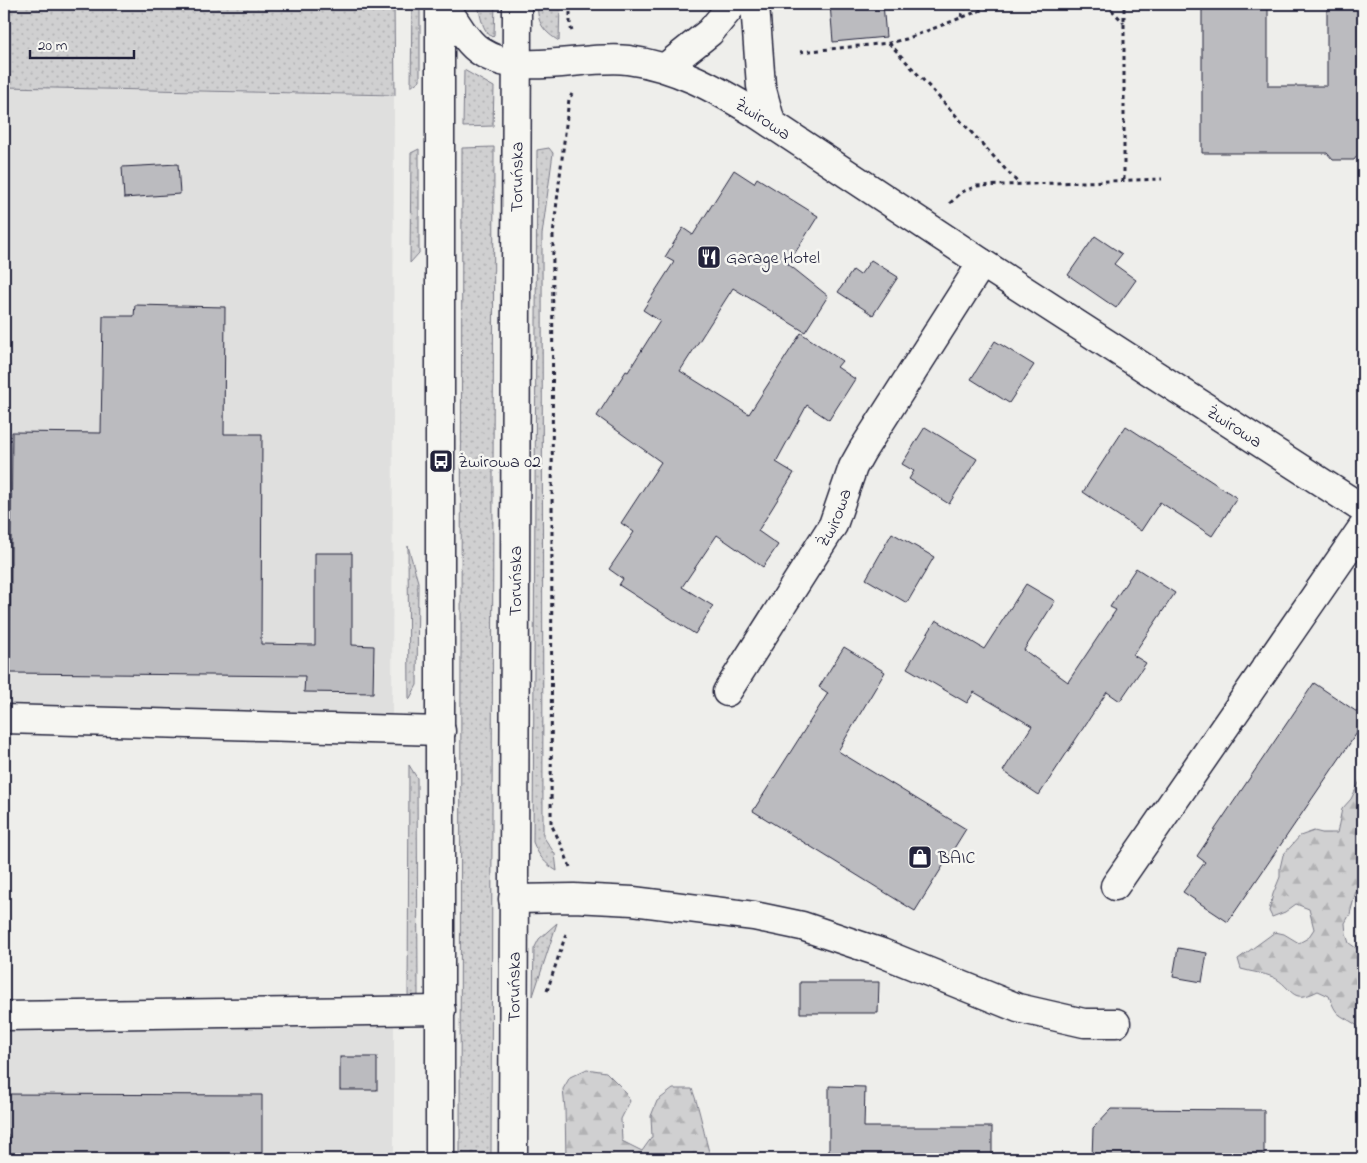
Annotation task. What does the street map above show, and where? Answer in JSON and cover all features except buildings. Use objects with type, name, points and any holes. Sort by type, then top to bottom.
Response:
[{"type":"main road","points":[[440,4],[440,1159]]},
{"type":"main road","name":"Żwirowa","points":[[444,4],[470,42],[489,58],[517,64],[625,59],[666,67],[684,73],[720,92],[771,123],[982,263],[1363,510]]},
{"type":"main road","name":"Toruńska","points":[[513,1159],[517,4]]},
{"type":"main road","points":[[666,67],[710,32],[733,4]]},
{"type":"main road","points":[[755,4],[761,86],[771,123]]},
{"type":"main road","name":"Żwirowa","points":[[727,692],[833,525],[853,467],[862,451],[982,263]]},
{"type":"main road","points":[[1115,886],[1363,527]]},
{"type":"main road","points":[[4,720],[441,731]]},
{"type":"main road","points":[[513,899],[574,898],[633,901],[754,916],[802,926],[882,953],[1018,1008],[1084,1023],[1116,1023]]},
{"type":"main road","points":[[4,1016],[441,1010]]},
{"type":"path","points":[[570,4],[570,26],[573,34]]},
{"type":"path","points":[[961,18],[967,4]]},
{"type":"path","points":[[800,52],[889,43],[906,39],[997,4]]},
{"type":"path","points":[[1106,4],[1124,23]]},
{"type":"path","points":[[1124,4],[1124,180]]},
{"type":"path","points":[[889,43],[1020,184]]},
{"type":"path","points":[[571,870],[551,824],[553,235],[569,98],[574,92]]},
{"type":"path","points":[[927,227],[962,192],[977,186],[1162,178]]},
{"type":"path","points":[[545,1000],[564,936],[569,928]]},
{"type":"shaded area","points":[[4,87],[394,96],[392,727],[4,718]]},
{"type":"shaded area","points":[[4,1006],[394,1009],[394,1159],[4,1159]]},
{"type":"green space","points":[[4,4],[394,4],[395,95],[4,87]]},
{"type":"green space","points":[[412,4],[420,4],[420,80],[411,87]]},
{"type":"green space","points":[[478,4],[495,4],[494,35],[492,37],[484,27]]},
{"type":"green space","points":[[538,4],[560,4],[559,41],[542,26],[538,16]]},
{"type":"green space","points":[[464,70],[494,87],[493,126],[463,127]]},
{"type":"green space","points":[[494,147],[491,1159],[460,1159],[462,148]]},
{"type":"green space","points":[[549,148],[553,153],[542,235],[543,836],[555,854],[557,871],[542,859],[533,842],[537,150]]},
{"type":"green space","points":[[419,149],[419,253],[410,263],[411,153]]},
{"type":"green space","points":[[408,546],[418,582],[417,685],[409,700]]},
{"type":"green space","points":[[409,765],[417,778],[418,995],[408,1004]]},
{"type":"green space","points":[[1363,775],[1363,889],[1356,891],[1350,914],[1345,923],[1349,943],[1363,953],[1363,1033],[1357,1026],[1338,1014],[1329,996],[1318,991],[1309,995],[1297,996],[1273,977],[1241,969],[1238,959],[1275,932],[1284,934],[1299,943],[1308,938],[1314,929],[1309,909],[1296,904],[1285,912],[1272,917],[1269,911],[1280,877],[1283,855],[1300,836],[1314,831],[1337,833],[1342,809],[1351,799]]},
{"type":"green space","points":[[557,923],[533,996],[534,949],[539,939]]},
{"type":"green space","points":[[587,1069],[606,1072],[622,1088],[630,1101],[621,1119],[622,1141],[642,1151],[652,1137],[651,1116],[657,1101],[673,1089],[692,1089],[711,1159],[566,1159],[563,1089],[570,1077]]},
{"type":"place","name":"Garage Hotel","points":[[709,257]]},
{"type":"place","name":"Żwirowa 02","points":[[441,461]]},
{"type":"place","name":"BAIC","points":[[920,857]]}]
